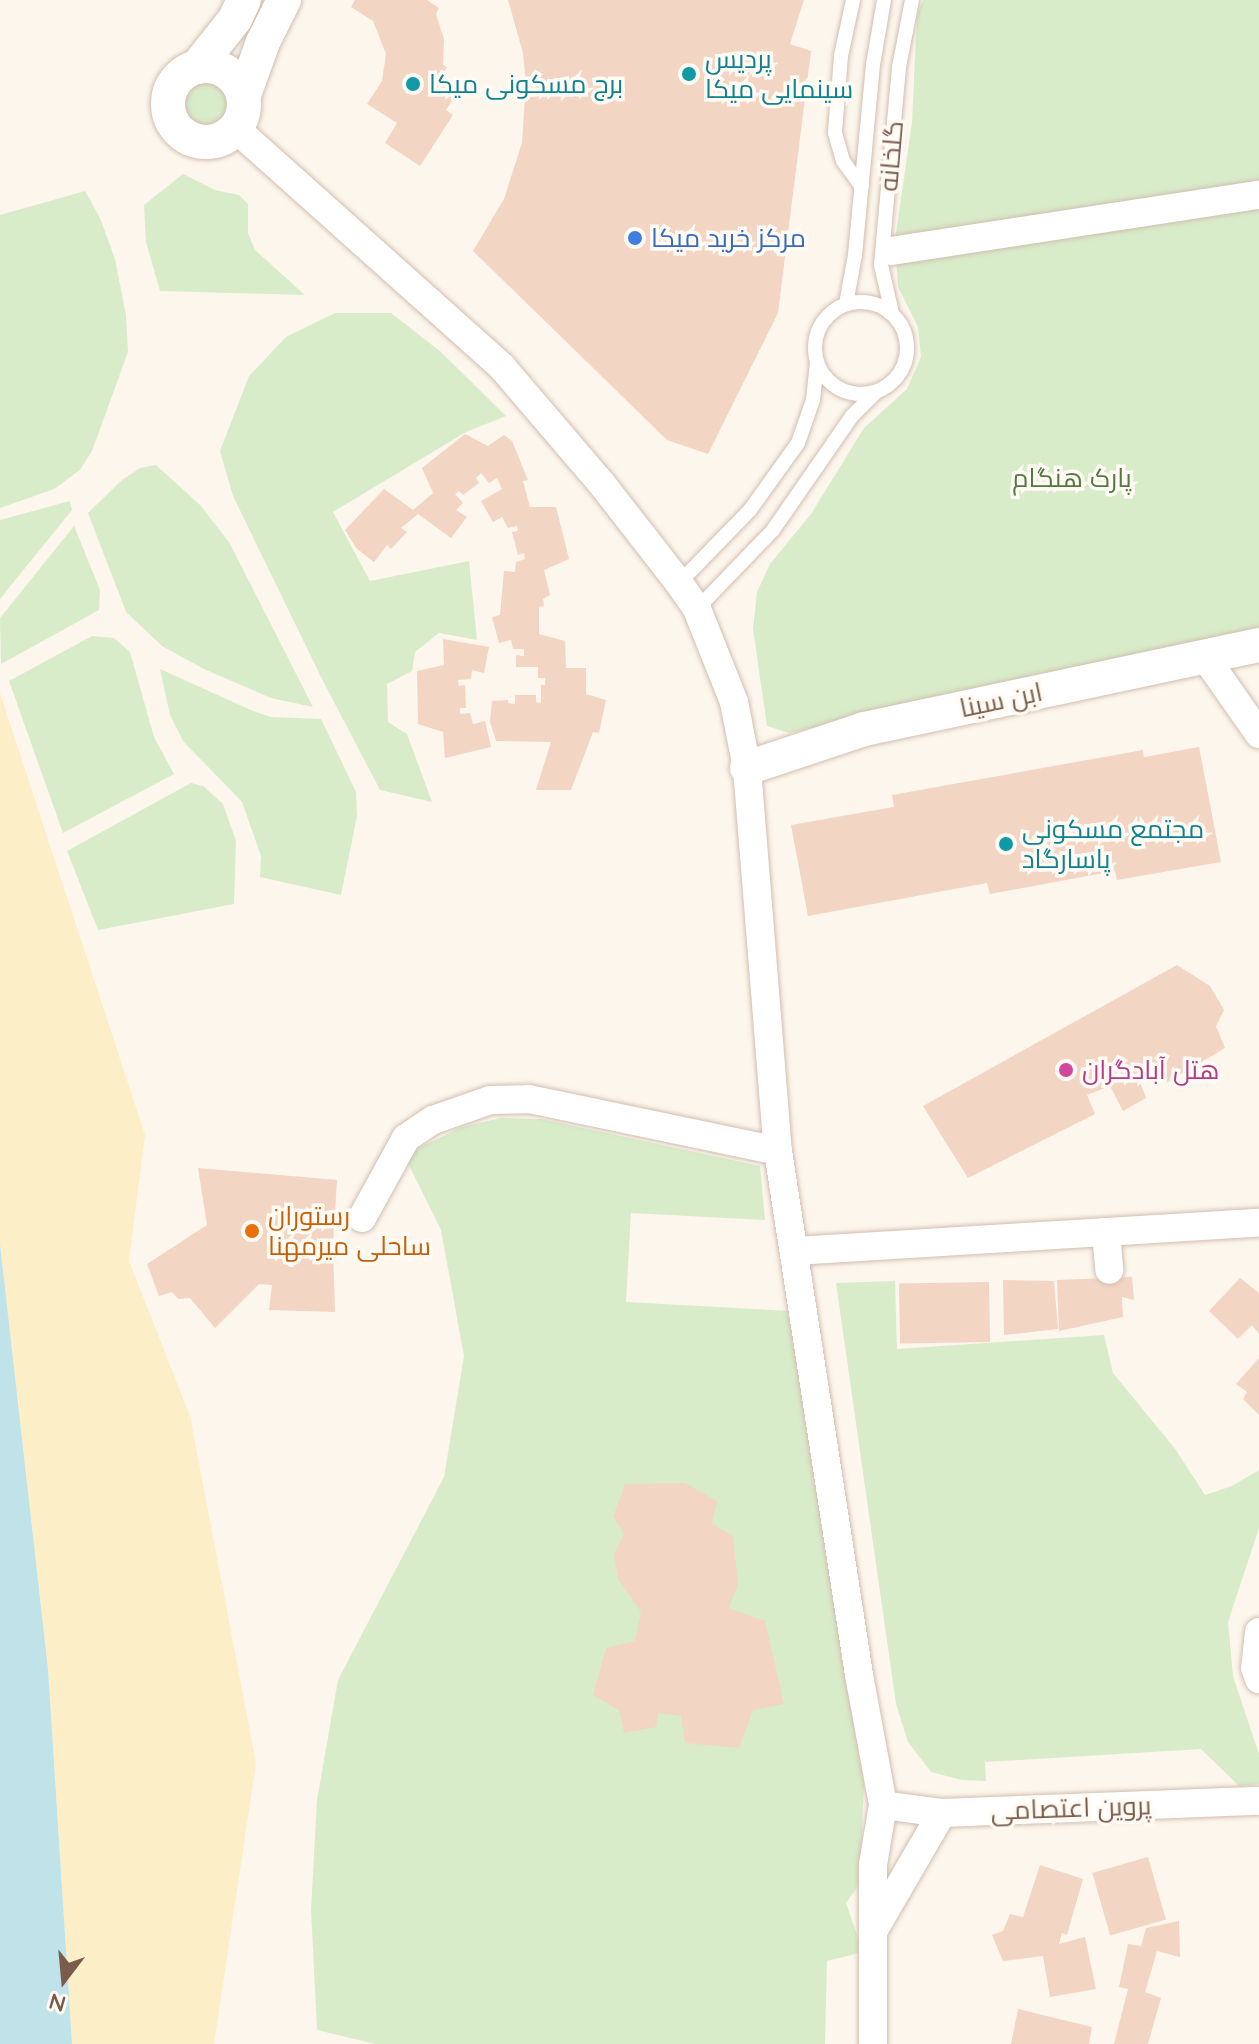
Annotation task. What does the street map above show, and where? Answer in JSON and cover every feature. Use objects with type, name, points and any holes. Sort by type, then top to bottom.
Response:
[{"type":"street","points":[[197,67],[235,19],[244,0]]},
{"type":"street","points":[[244,95],[231,75],[209,66],[197,67],[181,75],[169,96],[168,108],[178,129],[198,141],[222,139],[236,129],[242,118],[244,95],[263,42],[284,0]]},
{"type":"street","points":[[236,129],[502,367],[602,484],[679,583],[697,609],[734,702],[747,768],[778,1151],[859,1675],[883,1805],[873,1865],[873,2044]]},
{"type":"street","points":[[891,251],[1259,195]]},
{"type":"street","name":"ابن سینا","points":[[747,768],[864,729],[1259,645]]},
{"type":"street","points":[[1205,657],[1259,734]]},
{"type":"street","points":[[362,1218],[406,1138],[433,1120],[490,1100],[529,1099],[778,1151]]},
{"type":"street","points":[[795,1251],[1259,1223]]},
{"type":"street","points":[[1106,1232],[1109,1270]]},
{"type":"street","points":[[1259,1632],[1255,1668],[1259,1679]]},
{"type":"street","name":"پروین اعتصامی","points":[[883,1805],[942,1813],[1259,1801]]},
{"type":"street","points":[[872,1932],[942,1813]]},
{"type":"lane","points":[[853,0],[841,56],[835,133],[843,161],[862,187]]},
{"type":"lane","name":"گلخانه","points":[[846,304],[862,187],[873,65],[884,0]]},
{"type":"lane","name":"گلخانه","points":[[892,313],[881,265],[899,67],[912,0]]},
{"type":"lane","points":[[679,583],[750,510],[798,443],[813,400],[817,362],[815,338],[826,317],[846,304],[870,302],[892,313],[906,333],[907,357],[896,379],[876,392],[852,416],[773,530],[697,609]]},
{"type":"lane","points":[[817,362],[830,383],[852,393],[876,392]]},
{"type":"green space","name":"پارک هنگام","points":[[923,0],[1259,0],[1259,630],[789,733],[767,726],[753,629],[757,592],[770,564],[811,514],[864,428],[907,389],[921,357],[918,327],[898,287],[895,241],[912,122],[917,15]]},
{"type":"green space","points":[[207,76],[226,84],[234,103],[226,122],[207,130],[188,122],[180,103],[188,84]]},
{"type":"green space","points":[[183,174],[215,190],[239,195],[248,204],[248,233],[255,250],[305,295],[160,291],[146,242],[144,205]]},
{"type":"green space","points":[[85,191],[100,218],[115,259],[126,315],[128,352],[92,451],[80,470],[54,489],[0,508],[0,215]]},
{"type":"green space","points":[[335,313],[391,313],[441,352],[506,416],[466,432],[333,512],[370,581],[469,561],[477,640],[439,633],[415,652],[412,671],[387,684],[388,722],[407,734],[432,802],[380,790],[233,496],[220,451],[249,376],[286,337]]},
{"type":"green space","points":[[156,465],[200,505],[229,542],[313,707],[271,698],[204,669],[162,646],[126,612],[88,513],[122,480],[140,468]]},
{"type":"green space","points":[[70,501],[72,510],[0,599],[0,520]]},
{"type":"green space","points":[[74,526],[100,590],[99,610],[1,664],[0,618]]},
{"type":"green space","points":[[92,636],[114,638],[130,652],[154,737],[174,774],[63,833],[9,681]]},
{"type":"green space","points":[[160,669],[271,717],[321,719],[356,792],[357,816],[341,895],[260,877],[261,856],[242,802],[183,741],[170,715]]},
{"type":"green space","points":[[191,783],[203,786],[223,804],[236,841],[234,904],[98,930],[67,851]]},
{"type":"green space","points":[[501,1118],[541,1119],[760,1166],[765,1220],[631,1213],[626,1302],[791,1311],[864,1782],[860,1884],[846,1903],[863,1952],[827,1961],[825,2044],[375,2044],[317,2030],[311,1910],[317,1800],[338,1680],[444,1477],[464,1356],[441,1230],[404,1155],[462,1127]]},
{"type":"green space","points":[[895,1281],[897,1349],[1104,1335],[1113,1373],[1176,1450],[1205,1495],[1232,1486],[1259,1470],[1259,1528],[1228,1622],[1233,1676],[1259,1754],[1259,1784],[1239,1786],[1201,1749],[985,1762],[986,1781],[962,1780],[931,1772],[908,1742],[896,1704],[836,1283]]},
{"type":"sand","points":[[0,693],[145,1135],[129,1261],[190,1416],[256,1763],[214,2044],[72,2044],[48,1669],[0,1244]]},
{"type":"water","points":[[0,1244],[48,1669],[72,2044],[0,2044]]},
{"type":"building","name":"برج مسکونی میکا","points":[[355,0],[427,0],[439,8],[436,14],[444,39],[443,65],[447,67],[439,79],[449,86],[445,92],[454,98],[446,110],[453,115],[420,166],[385,143],[397,123],[367,104],[382,81],[386,54],[373,21],[351,7]]},
{"type":"building","name":"مرکز خرید میکا","points":[[508,0],[804,0],[790,44],[811,51],[778,313],[708,454],[667,440],[473,251],[504,199],[522,143],[526,83],[523,53]]},
{"type":"building","points":[[465,434],[488,446],[504,435],[512,441],[528,480],[523,481],[530,507],[556,507],[569,559],[544,570],[550,595],[543,599],[544,606],[539,607],[539,634],[565,641],[566,668],[586,668],[586,694],[606,700],[599,733],[593,732],[571,790],[536,790],[551,742],[496,741],[490,722],[492,701],[508,700],[508,703],[515,704],[515,695],[536,695],[536,702],[541,703],[541,685],[545,685],[545,678],[538,678],[538,667],[516,667],[516,655],[524,656],[524,649],[513,649],[511,640],[499,643],[492,617],[500,615],[504,571],[515,572],[516,562],[525,559],[524,553],[518,555],[512,532],[518,531],[517,526],[508,528],[502,517],[493,522],[481,501],[502,489],[497,478],[489,483],[481,473],[476,478],[479,483],[463,495],[459,491],[455,494],[463,503],[456,510],[467,517],[451,538],[418,514],[401,528],[407,532],[391,549],[387,545],[374,562],[356,548],[345,530],[384,489],[413,510],[433,493],[422,468]]},
{"type":"building","points":[[443,639],[489,647],[484,673],[472,670],[471,679],[458,680],[459,686],[465,685],[466,708],[460,708],[460,714],[470,713],[473,724],[485,721],[491,747],[445,758],[443,732],[418,724],[417,671],[444,665]]},
{"type":"building","name":"مجتمع مسکونی پاسارگاد","points":[[1199,747],[1221,862],[1117,880],[1115,871],[990,894],[987,883],[808,916],[791,825],[894,807],[892,795],[1143,750],[1144,757]]},
{"type":"building","name":"هتل آبادگران","points":[[1177,965],[1210,986],[1224,1010],[1216,1026],[1225,1048],[1166,1083],[1159,1066],[1137,1075],[1146,1098],[1123,1111],[1110,1086],[1087,1095],[1095,1114],[968,1178],[923,1106]]},
{"type":"building","points":[[198,1168],[337,1180],[333,1244],[335,1312],[269,1310],[272,1285],[259,1284],[215,1328],[190,1298],[178,1299],[172,1292],[159,1296],[147,1264],[207,1225]]},
{"type":"building","points":[[1132,1277],[1134,1300],[1122,1297],[1123,1317],[1059,1331],[1057,1280]]},
{"type":"building","points":[[1240,1278],[1259,1293],[1259,1334],[1252,1325],[1238,1339],[1209,1311]]},
{"type":"building","points":[[1003,1280],[1054,1281],[1058,1329],[1004,1335]]},
{"type":"building","points":[[989,1282],[990,1342],[900,1344],[899,1284]]},
{"type":"building","points":[[1259,1358],[1259,1415],[1243,1399],[1247,1392],[1236,1384]]},
{"type":"building","points":[[685,1483],[717,1501],[712,1524],[733,1536],[738,1584],[729,1608],[765,1621],[784,1704],[753,1710],[739,1748],[685,1743],[681,1716],[658,1713],[656,1727],[624,1733],[619,1710],[593,1695],[606,1648],[635,1641],[641,1612],[618,1579],[614,1554],[624,1534],[613,1517],[625,1484]]},
{"type":"building","points":[[1148,1857],[1166,1919],[1110,1935],[1092,1873]]},
{"type":"building","points":[[1040,1865],[1083,1879],[1067,1935],[1062,1933],[1059,1944],[1085,1937],[1096,1989],[1050,1997],[1043,1956],[1003,1961],[992,1935],[1003,1931],[1010,1914],[1023,1917]]},
{"type":"building","points":[[1179,1921],[1180,1957],[1157,1951],[1145,1992],[1161,1998],[1148,2044],[1114,2044],[1128,1989],[1119,1987],[1128,1944],[1141,1946],[1146,1928]]},
{"type":"building","points":[[1018,2009],[1092,2027],[1089,2044],[1011,2044]]},
{"type":"place","name":"پردیس سینمایی میکا","points":[[689,74]]},
{"type":"place","name":"برج مسکونی میکا","points":[[413,84]]},
{"type":"place","name":"مرکز خرید میکا","points":[[635,238]]},
{"type":"place","name":"مجتمع مسکونی پاسارگاد","points":[[1006,844]]},
{"type":"place","name":"هتل آبادگران","points":[[1066,1070]]},
{"type":"place","name":"رستوران ساحلی میرمهنا","points":[[252,1231]]}]
